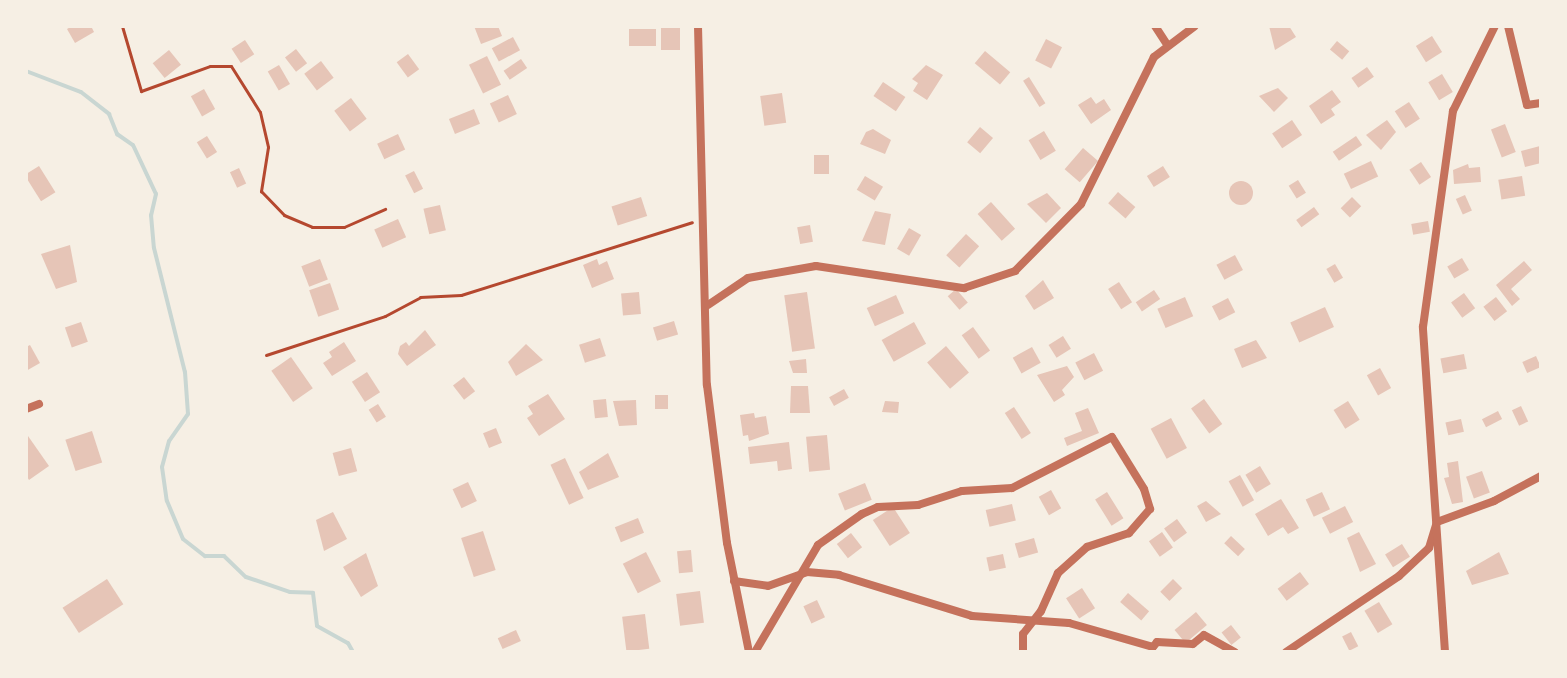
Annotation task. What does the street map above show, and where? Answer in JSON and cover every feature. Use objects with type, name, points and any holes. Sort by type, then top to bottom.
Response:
[{"type":"street","points":[[698,26],[708,305],[707,385],[734,581],[752,652]]},
{"type":"street","points":[[1155,26],[1166,43]]},
{"type":"street","points":[[708,305],[748,278],[816,266],[964,288],[1015,271],[1081,204],[1139,80],[1166,43],[1195,26]]},
{"type":"street","points":[[1445,652],[1423,327],[1442,163],[1453,111],[1495,26]]},
{"type":"street","points":[[1508,26],[1527,105],[1541,103]]},
{"type":"street","points":[[26,409],[39,404]]},
{"type":"street","points":[[752,652],[803,574],[818,545],[862,514],[878,507],[918,505],[962,491],[1012,488],[1112,437],[1150,509],[1129,533],[1087,547],[1058,573],[1023,634],[1023,652]]},
{"type":"street","points":[[1437,522],[1494,501],[1541,476]]},
{"type":"street","points":[[1286,652],[1399,576],[1429,548],[1437,522]]},
{"type":"street","points":[[734,581],[768,586],[803,574],[839,575],[939,609],[1030,623],[1069,623],[1153,647],[1157,642],[1193,644],[1204,635],[1235,652]]},
{"type":"path","points":[[122,26],[141,91],[210,66],[231,66],[260,112],[268,147],[261,191],[284,215],[312,227],[344,227],[385,209]]},
{"type":"path","points":[[266,355],[385,316],[420,297],[461,295],[704,219]]},
{"type":"building","points":[[91,26],[94,32],[75,43],[67,29]]},
{"type":"building","points":[[474,26],[498,26],[502,36],[481,44]]},
{"type":"building","points":[[661,26],[680,26],[680,50],[661,50]]},
{"type":"building","points":[[1269,26],[1289,26],[1296,37],[1275,50]]},
{"type":"building","points":[[629,29],[656,29],[656,46],[629,46]]},
{"type":"building","points":[[1432,36],[1442,52],[1426,62],[1416,46]]},
{"type":"building","points":[[513,37],[520,50],[499,62],[492,48]]},
{"type":"building","points":[[1046,39],[1062,47],[1051,69],[1035,60]]},
{"type":"building","points":[[245,40],[254,54],[241,63],[232,49]]},
{"type":"building","points":[[1337,41],[1349,51],[1342,60],[1330,49]]},
{"type":"building","points":[[296,49],[307,63],[296,72],[285,58]]},
{"type":"building","points":[[169,50],[181,65],[165,78],[153,63]]},
{"type":"building","points":[[985,51],[1010,72],[1000,84],[975,63]]},
{"type":"building","points":[[408,54],[419,69],[408,78],[397,62]]},
{"type":"building","points":[[487,56],[501,85],[483,94],[469,65]]},
{"type":"building","points":[[521,59],[527,68],[510,80],[504,71]]},
{"type":"building","points":[[321,61],[334,78],[317,90],[304,74]]},
{"type":"building","points":[[279,65],[290,84],[279,91],[268,72]]},
{"type":"building","points":[[926,65],[943,75],[927,100],[913,91],[918,83],[912,79]]},
{"type":"building","points":[[1367,67],[1374,77],[1358,88],[1351,78]]},
{"type":"building","points":[[1442,74],[1453,92],[1439,100],[1428,82]]},
{"type":"building","points":[[1029,77],[1045,103],[1039,107],[1023,81]]},
{"type":"building","points":[[883,82],[905,97],[896,111],[873,96]]},
{"type":"building","points":[[1278,88],[1288,98],[1274,112],[1259,96]]},
{"type":"building","points":[[204,89],[215,109],[202,116],[191,96]]},
{"type":"building","points":[[1332,90],[1341,102],[1331,109],[1335,115],[1321,124],[1309,106]]},
{"type":"building","points":[[782,93],[786,123],[764,126],[760,96]]},
{"type":"building","points":[[508,95],[517,114],[499,122],[490,103]]},
{"type":"building","points":[[1091,97],[1096,104],[1104,99],[1111,110],[1091,124],[1078,105]]},
{"type":"building","points":[[351,98],[367,119],[350,131],[334,111]]},
{"type":"building","points":[[1409,102],[1420,119],[1406,128],[1395,111]]},
{"type":"building","points":[[474,109],[480,124],[455,134],[449,119]]},
{"type":"building","points":[[1292,120],[1302,135],[1282,148],[1272,133]]},
{"type":"building","points":[[1387,120],[1396,132],[1381,150],[1366,135]]},
{"type":"building","points":[[1505,124],[1516,152],[1502,157],[1491,129]]},
{"type":"building","points":[[980,127],[993,138],[980,153],[967,142]]},
{"type":"building","points":[[873,129],[891,140],[885,154],[860,144],[866,132]]},
{"type":"building","points":[[1044,131],[1056,151],[1040,160],[1029,140]]},
{"type":"building","points":[[398,134],[405,149],[384,159],[377,144]]},
{"type":"building","points":[[207,136],[217,152],[207,158],[197,142]]},
{"type":"building","points":[[1356,136],[1362,145],[1339,161],[1333,152]]},
{"type":"building","points":[[1540,146],[1541,163],[1525,167],[1521,151]]},
{"type":"building","points":[[1083,148],[1098,161],[1080,182],[1065,169]]},
{"type":"building","points":[[814,155],[829,155],[829,174],[814,174]]},
{"type":"building","points":[[1371,161],[1378,176],[1351,189],[1344,174]]},
{"type":"building","points":[[1421,162],[1431,177],[1419,185],[1409,170]]},
{"type":"building","points":[[1468,164],[1469,168],[1480,167],[1481,182],[1454,184],[1453,170]]},
{"type":"building","points":[[39,166],[55,192],[41,201],[26,177]]},
{"type":"building","points":[[1163,166],[1170,177],[1154,187],[1147,176]]},
{"type":"building","points":[[239,168],[246,183],[237,188],[230,172]]},
{"type":"building","points":[[414,171],[423,189],[414,193],[405,176]]},
{"type":"building","points":[[865,176],[883,187],[875,201],[857,190]]},
{"type":"building","points":[[1522,176],[1525,196],[1501,200],[1498,180]]},
{"type":"building","points":[[1298,180],[1306,193],[1297,199],[1289,186]]},
{"type":"building","points":[[1241,181],[1249,185],[1253,193],[1249,201],[1241,205],[1233,201],[1229,193],[1233,185]]},
{"type":"building","points":[[1118,192],[1135,207],[1126,218],[1108,203]]},
{"type":"building","points":[[1047,193],[1061,208],[1046,223],[1027,204]]},
{"type":"building","points":[[1465,195],[1472,211],[1463,215],[1456,199]]},
{"type":"building","points":[[641,197],[647,216],[618,226],[612,207]]},
{"type":"building","points":[[1352,197],[1361,206],[1350,218],[1341,208]]},
{"type":"building","points":[[991,202],[1015,229],[1002,241],[978,214]]},
{"type":"building","points":[[440,205],[446,230],[429,234],[423,209]]},
{"type":"building","points":[[1314,207],[1319,214],[1301,227],[1296,220]]},
{"type":"building","points":[[875,211],[891,214],[885,245],[862,241]]},
{"type":"building","points":[[398,219],[406,237],[382,248],[374,230]]},
{"type":"building","points":[[1428,221],[1430,232],[1413,235],[1411,224]]},
{"type":"building","points":[[810,225],[813,242],[800,244],[797,227]]},
{"type":"building","points":[[909,228],[921,235],[909,256],[897,249]]},
{"type":"building","points":[[966,234],[979,246],[959,267],[946,255]]},
{"type":"building","points":[[70,245],[77,282],[56,289],[41,254]]},
{"type":"building","points":[[1235,255],[1243,270],[1224,280],[1216,265]]},
{"type":"building","points":[[1462,258],[1469,270],[1454,279],[1447,266]]},
{"type":"building","points":[[320,259],[328,280],[309,287],[301,266]]},
{"type":"building","points":[[597,259],[599,265],[607,261],[614,279],[592,288],[583,265]]},
{"type":"building","points":[[1524,261],[1532,270],[1511,289],[1520,299],[1512,306],[1496,285]]},
{"type":"building","points":[[1335,264],[1343,278],[1334,283],[1326,269]]},
{"type":"building","points":[[1043,280],[1054,298],[1034,310],[1025,296]]},
{"type":"building","points":[[1119,282],[1132,302],[1121,309],[1108,289]]},
{"type":"building","points":[[330,283],[339,309],[318,317],[309,290]]},
{"type":"building","points":[[956,289],[968,303],[960,310],[948,296]]},
{"type":"building","points":[[1154,290],[1160,299],[1142,311],[1136,302]]},
{"type":"building","points":[[639,292],[641,314],[623,315],[621,294]]},
{"type":"building","points":[[807,292],[815,348],[792,352],[784,295]]},
{"type":"building","points":[[1464,293],[1475,308],[1462,318],[1451,302]]},
{"type":"building","points":[[896,295],[904,313],[875,326],[867,308]]},
{"type":"building","points":[[1185,297],[1193,316],[1166,328],[1157,309]]},
{"type":"building","points":[[1496,297],[1507,311],[1494,321],[1483,307]]},
{"type":"building","points":[[1228,298],[1235,312],[1219,320],[1212,306]]},
{"type":"building","points":[[1325,307],[1334,327],[1299,343],[1290,322]]},
{"type":"building","points":[[674,321],[678,334],[657,341],[653,327]]},
{"type":"building","points":[[81,322],[88,342],[72,347],[65,328]]},
{"type":"building","points":[[914,322],[926,344],[894,362],[882,340]]},
{"type":"building","points":[[973,327],[990,350],[979,359],[962,335]]},
{"type":"building","points":[[425,330],[436,345],[407,366],[398,354],[400,346],[406,342],[409,346]]},
{"type":"building","points":[[1063,336],[1071,349],[1057,358],[1049,345]]},
{"type":"building","points":[[600,338],[606,356],[585,363],[579,345]]},
{"type":"building","points":[[1256,340],[1267,358],[1242,368],[1234,349]]},
{"type":"building","points":[[344,342],[356,361],[332,376],[323,363],[332,357],[329,352]]},
{"type":"building","points":[[526,344],[543,360],[516,376],[508,362]]},
{"type":"building","points":[[30,345],[40,363],[26,371],[26,347]]},
{"type":"building","points":[[946,346],[969,372],[950,389],[927,362]]},
{"type":"building","points":[[1032,347],[1041,363],[1021,373],[1013,358]]},
{"type":"building","points":[[1094,353],[1103,371],[1084,380],[1075,363]]},
{"type":"building","points":[[1464,354],[1467,369],[1443,373],[1440,359]]},
{"type":"building","points":[[1536,356],[1541,367],[1527,373],[1522,362]]},
{"type":"building","points":[[291,357],[313,388],[293,402],[271,371]]},
{"type":"building","points":[[806,359],[807,373],[793,373],[789,361]]},
{"type":"building","points":[[1067,366],[1074,377],[1062,390],[1065,395],[1054,402],[1037,375]]},
{"type":"building","points":[[1380,368],[1391,388],[1378,395],[1367,375]]},
{"type":"building","points":[[367,372],[380,392],[365,402],[352,382]]},
{"type":"building","points":[[464,377],[475,391],[464,400],[453,386]]},
{"type":"building","points":[[791,386],[808,386],[810,413],[790,413]]},
{"type":"building","points":[[844,389],[849,398],[834,406],[829,397]]},
{"type":"building","points":[[548,394],[565,419],[539,436],[527,418],[533,414],[528,406]]},
{"type":"building","points":[[655,395],[668,395],[668,409],[655,409]]},
{"type":"building","points":[[606,399],[608,417],[595,418],[593,400]]},
{"type":"building","points":[[1204,399],[1222,424],[1209,433],[1191,408]]},
{"type":"building","points":[[636,400],[637,425],[619,426],[613,401]]},
{"type":"building","points":[[885,401],[899,402],[898,413],[882,412]]},
{"type":"building","points":[[1348,401],[1360,420],[1345,429],[1334,410]]},
{"type":"building","points":[[378,404],[386,417],[377,423],[369,410]]},
{"type":"building","points":[[1521,406],[1528,421],[1519,426],[1512,410]]},
{"type":"building","points":[[1014,407],[1031,433],[1022,439],[1005,413]]},
{"type":"building","points":[[1088,408],[1099,433],[1067,446],[1064,438],[1082,431],[1075,413]]},
{"type":"building","points":[[1498,411],[1502,419],[1486,427],[1482,419]]},
{"type":"building","points":[[754,413],[755,418],[766,416],[769,434],[749,441],[748,435],[743,436],[740,415]]},
{"type":"building","points":[[1171,418],[1187,448],[1167,459],[1151,429]]},
{"type":"building","points":[[1461,419],[1464,432],[1448,435],[1445,423]]},
{"type":"building","points":[[496,428],[502,443],[489,448],[483,433]]},
{"type":"building","points":[[92,431],[102,462],[76,471],[65,440]]},
{"type":"building","points":[[827,435],[830,470],[809,472],[806,437]]},
{"type":"building","points":[[28,436],[49,466],[29,480],[26,475]]},
{"type":"building","points":[[789,442],[792,469],[778,471],[777,461],[750,464],[748,447]]},
{"type":"building","points":[[351,448],[357,471],[339,476],[333,453]]},
{"type":"building","points":[[608,453],[619,477],[588,490],[579,472]]},
{"type":"building","points":[[565,458],[584,498],[569,505],[550,465]]},
{"type":"building","points":[[1458,461],[1463,502],[1452,504],[1444,478],[1449,477],[1447,463]]},
{"type":"building","points":[[1260,466],[1271,484],[1256,493],[1245,475]]},
{"type":"building","points":[[1482,471],[1490,493],[1474,498],[1466,477]]},
{"type":"building","points":[[1240,475],[1254,500],[1243,507],[1229,481]]},
{"type":"building","points":[[468,482],[477,501],[461,508],[453,489]]},
{"type":"building","points":[[865,483],[872,500],[845,511],[838,494]]},
{"type":"building","points":[[1051,490],[1061,508],[1049,515],[1039,497]]},
{"type":"building","points":[[1107,492],[1123,518],[1112,526],[1095,499]]},
{"type":"building","points":[[1322,492],[1330,509],[1314,517],[1306,500]]},
{"type":"building","points":[[1281,499],[1299,528],[1288,534],[1283,527],[1268,536],[1255,514]]},
{"type":"building","points":[[1206,501],[1221,514],[1206,522],[1197,506]]},
{"type":"building","points":[[1012,504],[1016,521],[990,527],[986,510]]},
{"type":"building","points":[[1345,506],[1353,522],[1330,534],[1322,518]]},
{"type":"building","points":[[893,507],[910,533],[890,546],[873,520]]},
{"type":"building","points":[[333,512],[347,539],[324,551],[316,520]]},
{"type":"building","points":[[638,518],[644,533],[621,542],[615,527]]},
{"type":"building","points":[[1177,519],[1187,533],[1174,542],[1164,528]]},
{"type":"building","points":[[483,531],[496,570],[474,577],[461,538]]},
{"type":"building","points":[[1162,532],[1173,548],[1160,557],[1149,541]]},
{"type":"building","points":[[1359,532],[1376,564],[1360,572],[1347,538]]},
{"type":"building","points":[[851,533],[862,547],[848,558],[837,544]]},
{"type":"building","points":[[1231,536],[1245,549],[1238,556],[1224,543]]},
{"type":"building","points":[[1034,538],[1038,552],[1019,558],[1015,544]]},
{"type":"building","points":[[1402,544],[1410,557],[1393,567],[1385,555]]},
{"type":"building","points":[[691,550],[693,572],[679,573],[677,551]]},
{"type":"building","points":[[646,552],[661,581],[638,593],[623,564]]},
{"type":"building","points":[[1499,552],[1509,574],[1472,585],[1466,571]]},
{"type":"building","points":[[366,553],[378,586],[361,597],[343,567]]},
{"type":"building","points":[[1003,554],[1006,568],[989,571],[986,558]]},
{"type":"building","points":[[1300,572],[1309,584],[1287,601],[1278,589]]},
{"type":"building","points":[[107,579],[123,604],[79,633],[63,608]]},
{"type":"building","points":[[1173,579],[1182,588],[1169,601],[1160,592]]},
{"type":"building","points":[[1082,588],[1095,608],[1079,618],[1066,598]]},
{"type":"building","points":[[700,591],[704,623],[680,626],[676,594]]},
{"type":"building","points":[[1128,593],[1149,611],[1141,620],[1120,602]]},
{"type":"building","points":[[817,600],[825,617],[811,624],[803,606]]},
{"type":"building","points":[[1379,602],[1392,624],[1378,633],[1364,611]]},
{"type":"building","points":[[1196,612],[1207,625],[1185,643],[1175,630]]},
{"type":"building","points":[[645,614],[649,649],[626,652],[622,617]]},
{"type":"building","points":[[1231,625],[1241,638],[1231,645],[1222,632]]},
{"type":"building","points":[[516,630],[521,641],[503,649],[498,638]]},
{"type":"building","points":[[1351,632],[1358,646],[1349,651],[1342,637]]},
{"type":"waterway","points":[[26,71],[81,92],[109,114],[117,134],[133,145],[156,194],[151,215],[154,248],[185,372],[188,414],[169,441],[162,467],[167,501],[183,539],[205,556],[224,556],[246,577],[290,592],[313,593],[317,626],[348,643],[353,652]]}]
